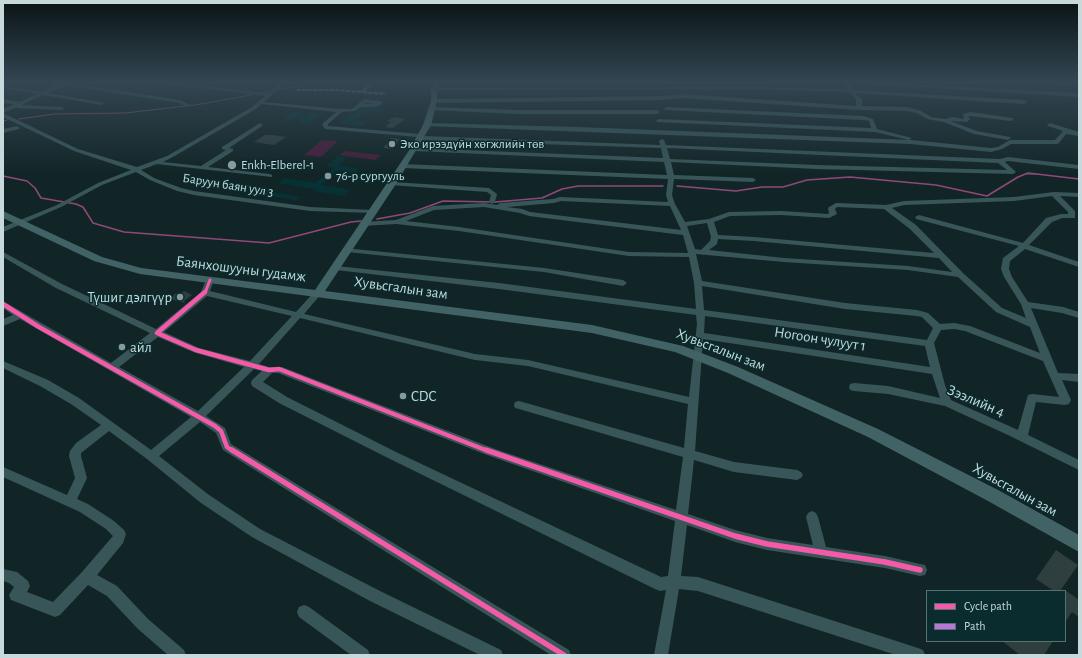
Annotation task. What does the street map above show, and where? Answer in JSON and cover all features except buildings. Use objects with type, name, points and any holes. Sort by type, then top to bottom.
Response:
[{"type":"main road","name":"Баянхошууны гудамж","points":[[3,214],[81,252],[107,262],[140,271],[318,293],[414,149],[427,125],[430,114]]},
{"type":"main road","name":"Хувьсгалын зам","points":[[318,293],[592,330],[644,340],[698,356],[812,405],[900,446],[994,496],[1079,544]]},
{"type":"street","name":"Баруун баян уул 3","points":[[138,171],[158,163],[243,114]]},
{"type":"street","points":[[338,114],[326,124],[326,127],[341,130],[372,133],[382,132],[420,137],[663,146],[1000,162],[1008,159],[1079,167]]},
{"type":"street","points":[[656,114],[654,116],[659,121],[875,130],[912,141]]},
{"type":"street","points":[[770,114],[864,118],[871,120],[875,130]]},
{"type":"street","points":[[922,114],[929,118],[945,121],[976,133],[1008,138]]},
{"type":"street","points":[[945,121],[953,119],[965,121],[967,119],[965,115],[970,114],[1011,119]]},
{"type":"street","points":[[3,116],[76,150],[138,171]]},
{"type":"street","points":[[659,121],[659,133],[668,160],[671,176],[669,195],[672,204],[683,224],[692,253],[698,284],[701,313],[694,402],[682,517],[674,582],[661,655]]},
{"type":"street","points":[[203,167],[231,150],[224,148],[260,125]]},
{"type":"street","points":[[427,125],[912,141],[953,147],[991,150],[1000,148],[1010,142],[1057,142],[1064,132],[1077,134]]},
{"type":"street","points":[[1050,125],[1077,134]]},
{"type":"street","points":[[3,131],[17,128]]},
{"type":"street","points":[[414,149],[817,167],[1013,172],[1000,162]]},
{"type":"street","points":[[158,163],[203,167],[270,176]]},
{"type":"street","points":[[402,166],[753,180]]},
{"type":"street","points":[[3,230],[59,206],[100,184],[138,171]]},
{"type":"street","name":"Баруун баян уул 3","points":[[138,171],[163,184],[194,193],[396,222]]},
{"type":"street","points":[[392,184],[489,190],[494,194],[492,202]]},
{"type":"street","points":[[683,224],[710,221],[729,214],[782,213],[829,216],[833,214],[831,208],[836,205],[886,208],[904,203],[1014,199],[1054,194],[1079,195]]},
{"type":"street","points":[[1054,194],[1072,211],[1075,217]]},
{"type":"street","points":[[396,222],[434,208],[554,201],[560,199],[672,204]]},
{"type":"street","points":[[484,205],[522,211],[530,214],[686,233]]},
{"type":"street","points":[[886,208],[914,227],[960,275],[999,310],[1034,325]]},
{"type":"street","points":[[919,216],[1024,246],[1079,265]]},
{"type":"street","points":[[1022,437],[1032,398],[1066,400],[1047,359],[1025,304],[1005,269],[1006,260],[1024,246],[1049,220],[1061,216],[1075,217]]},
{"type":"street","points":[[704,252],[714,242],[715,237],[710,221]]},
{"type":"street","points":[[396,222],[460,229],[629,254],[704,252],[814,262],[908,268],[960,275]]},
{"type":"street","points":[[715,237],[754,239],[942,256]]},
{"type":"street","points":[[347,250],[544,270],[623,283]]},
{"type":"street","points":[[3,254],[59,286],[196,350],[251,366],[269,370],[279,369],[491,452],[623,499],[682,517],[735,536],[767,544],[809,551],[821,551],[885,562],[920,570]]},
{"type":"street","points":[[336,268],[499,286],[929,343]]},
{"type":"street","points":[[111,368],[157,333],[205,293],[210,280]]},
{"type":"street","points":[[698,284],[838,305],[916,314],[925,316],[938,327],[954,326],[967,328],[1047,359]]},
{"type":"street","points":[[205,293],[475,357],[528,363],[694,402]]},
{"type":"street","points":[[151,456],[200,416],[251,366],[318,293]]},
{"type":"street","points":[[3,304],[111,368],[200,416],[221,431],[227,447],[564,655]]},
{"type":"street","points":[[1025,304],[1063,310],[1079,315]]},
{"type":"street","points":[[3,323],[20,315]]},
{"type":"street","points":[[929,343],[935,335],[938,327]]},
{"type":"street","name":"Ногоон чулуут 1","points":[[699,335],[936,371]]},
{"type":"street","points":[[929,343],[936,371],[947,403]]},
{"type":"street","points":[[3,364],[44,383],[75,401],[151,456],[205,499],[256,533],[375,596],[496,655]]},
{"type":"street","points":[[269,370],[256,383],[283,400],[392,455],[623,564],[660,584],[674,582],[698,584],[918,655]]},
{"type":"street","points":[[1055,376],[1079,378]]},
{"type":"street","name":"Зээлийн 4","points":[[854,387],[888,390],[947,403],[1022,437],[1079,466]]},
{"type":"street","points":[[519,405],[734,467],[797,475]]},
{"type":"street","points":[[70,502],[81,478],[75,456],[76,451],[80,446],[109,425]]},
{"type":"street","points":[[3,472],[84,508],[110,525],[120,534],[119,539],[87,577],[55,610],[16,595],[23,586],[12,577],[3,574]]},
{"type":"street","points":[[812,517],[821,551]]},
{"type":"street","points":[[87,577],[112,591],[144,624],[179,655]]},
{"type":"street","points":[[304,612],[363,655]]},
{"type":"shaded area","points":[[292,114],[300,114],[297,116],[307,117],[311,114],[321,114],[308,124],[298,123],[304,118],[295,118],[289,122],[281,121]]},
{"type":"shaded area","points":[[353,114],[363,114],[355,120],[368,122],[362,126],[339,124]]},
{"type":"shaded area","points":[[322,140],[338,141],[321,157],[304,155]]},
{"type":"shaded area","points":[[345,151],[381,155],[375,160],[339,155]]},
{"type":"shaded area","name":"76-р сургууль","points":[[338,156],[347,157],[338,165],[359,169],[355,173],[338,170],[321,185],[350,190],[344,196],[314,191],[316,189],[278,183],[284,178],[315,183],[334,168],[326,166]]},
{"type":"shaded area","points":[[266,191],[300,197],[296,200],[262,195]]},
{"type":"waterway","points":[[19,119],[54,114],[75,114]]},
{"type":"waterway","points":[[3,121],[7,120]]},
{"type":"waterway","points":[[677,186],[736,191],[762,187],[783,187],[807,180],[850,177],[936,185],[987,196],[1018,177],[1028,173],[1079,179]]},
{"type":"waterway","points":[[1026,174],[1036,174]]},
{"type":"waterway","points":[[3,176],[27,181],[35,188],[41,198],[76,204],[83,207],[93,223],[124,232],[269,243],[351,222],[361,221]]},
{"type":"waterway","points":[[377,219],[410,213],[443,201],[495,202],[542,198],[562,189],[578,186],[663,186]]},
{"type":"cycle path","points":[[210,280],[205,293],[157,333],[196,350],[269,370],[279,369],[491,452],[735,536],[767,544],[885,562],[920,570]]},
{"type":"cycle path","points":[[3,304],[39,327],[215,426],[221,431],[227,447],[564,655]]},
{"type":"place","name":"Эко ирээдүйн хөгжлийн төв","points":[[392,144]]},
{"type":"place","name":"Enkh-Elberel-1","points":[[232,165]]},
{"type":"place","name":"76-р сургууль","points":[[328,176]]},
{"type":"place","name":"Түшиг дэлгүүр","points":[[180,297]]},
{"type":"place","name":"айл","points":[[122,347]]},
{"type":"place","name":"CDC","points":[[403,396]]}]
